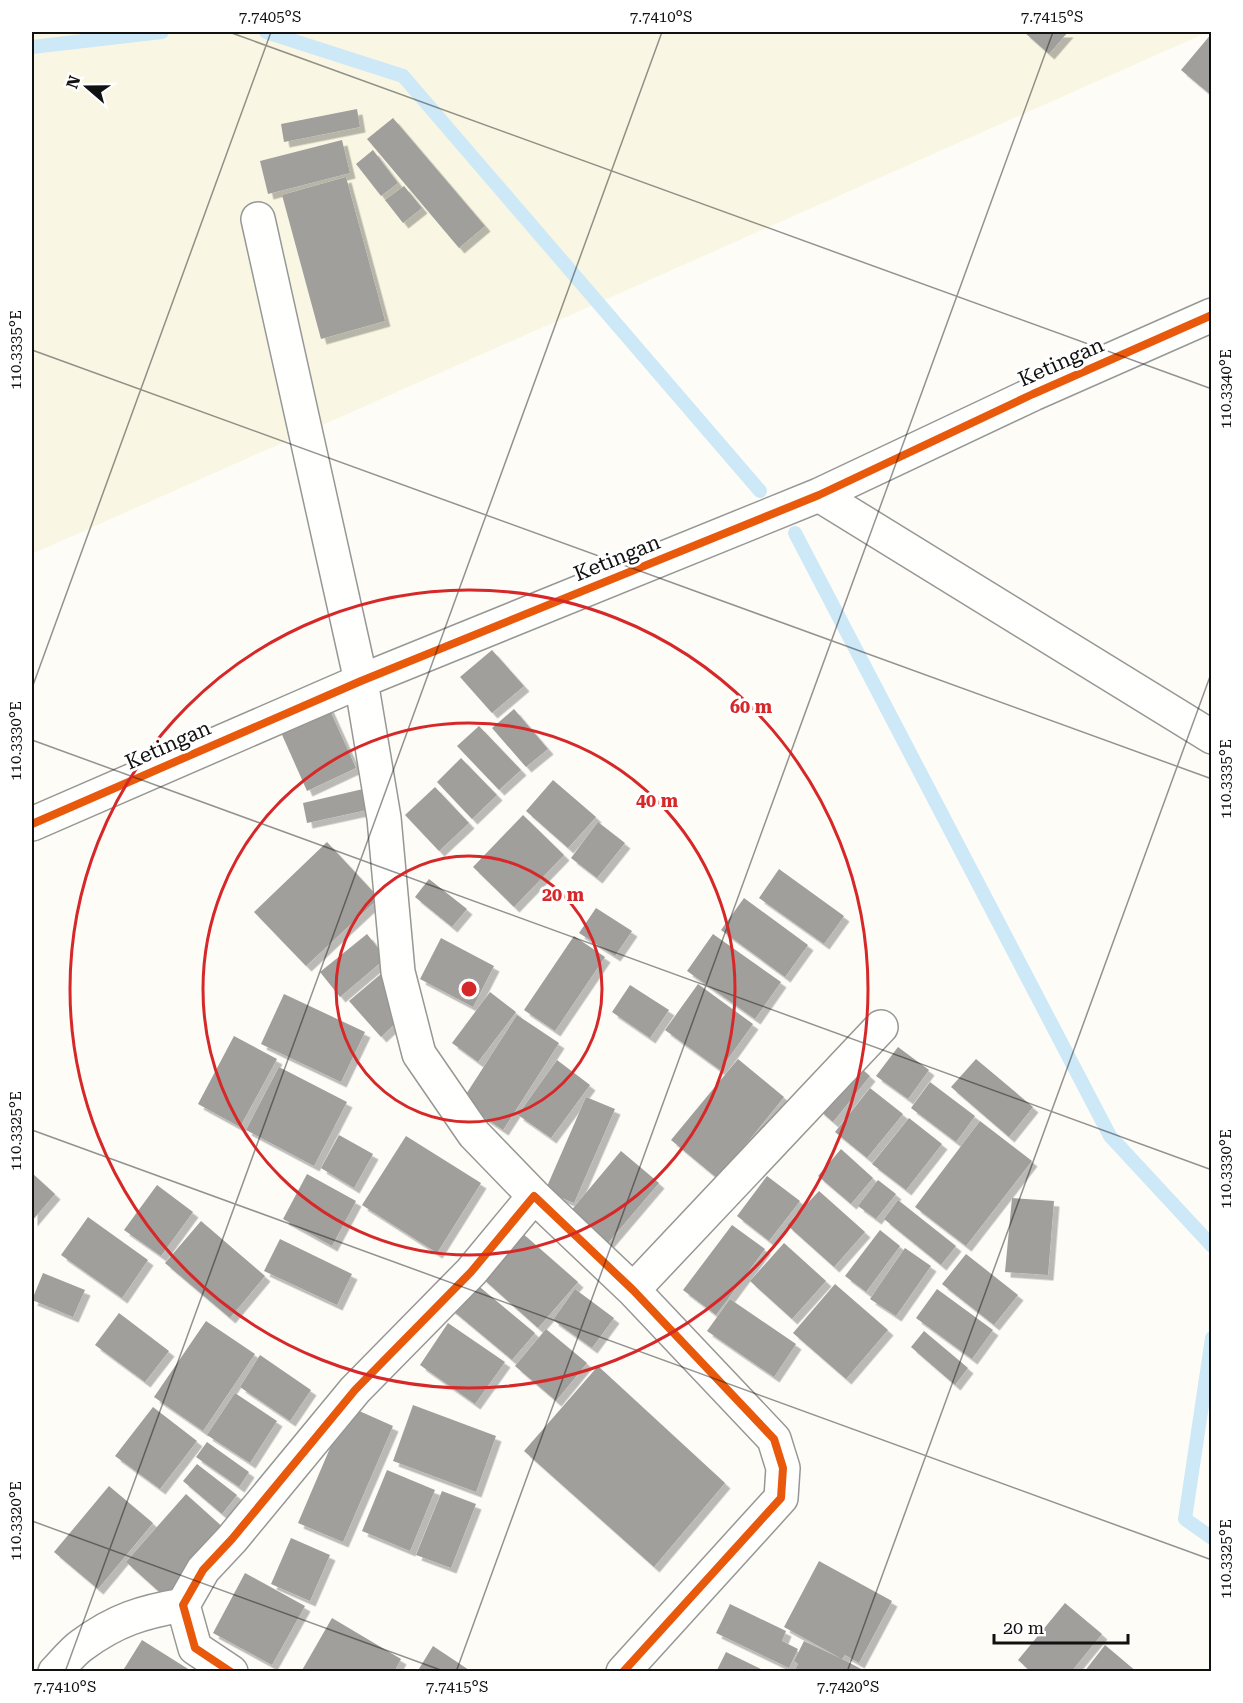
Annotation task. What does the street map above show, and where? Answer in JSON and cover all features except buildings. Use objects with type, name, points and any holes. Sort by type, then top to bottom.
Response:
[{"type":"street","points":[[258,219],[361,681],[384,818],[398,972],[419,1054],[474,1134],[534,1196],[633,1290],[774,1439],[783,1468],[781,1498],[623,1671]]},
{"type":"street","name":"Ketingan","points":[[32,824],[361,681],[819,495],[1033,394],[1212,315]]},
{"type":"street","points":[[819,495],[1212,737]]},
{"type":"street","points":[[633,1290],[881,1027]]},
{"type":"street","points":[[231,1671],[195,1648],[183,1605],[203,1570],[232,1539],[355,1390],[471,1272],[534,1196]]},
{"type":"street","points":[[55,1671],[81,1645],[124,1619],[183,1605]]},
{"type":"shaded area","points":[[32,32],[1208,32],[32,554]]},
{"type":"waterway","points":[[32,47],[162,32]]},
{"type":"waterway","points":[[266,32],[403,76],[760,491]]},
{"type":"waterway","points":[[795,533],[1110,1136],[1212,1246]]},
{"type":"waterway","points":[[1212,1338],[1185,1519],[1212,1538]]},
{"type":"cycle path","points":[[32,824],[361,681],[819,495],[1033,394],[1212,315]]},
{"type":"cycle path","points":[[231,1672],[195,1648],[183,1605],[203,1570],[232,1539],[355,1390],[471,1272],[534,1196],[633,1290],[774,1439],[783,1468],[781,1498],[623,1672]]}]
